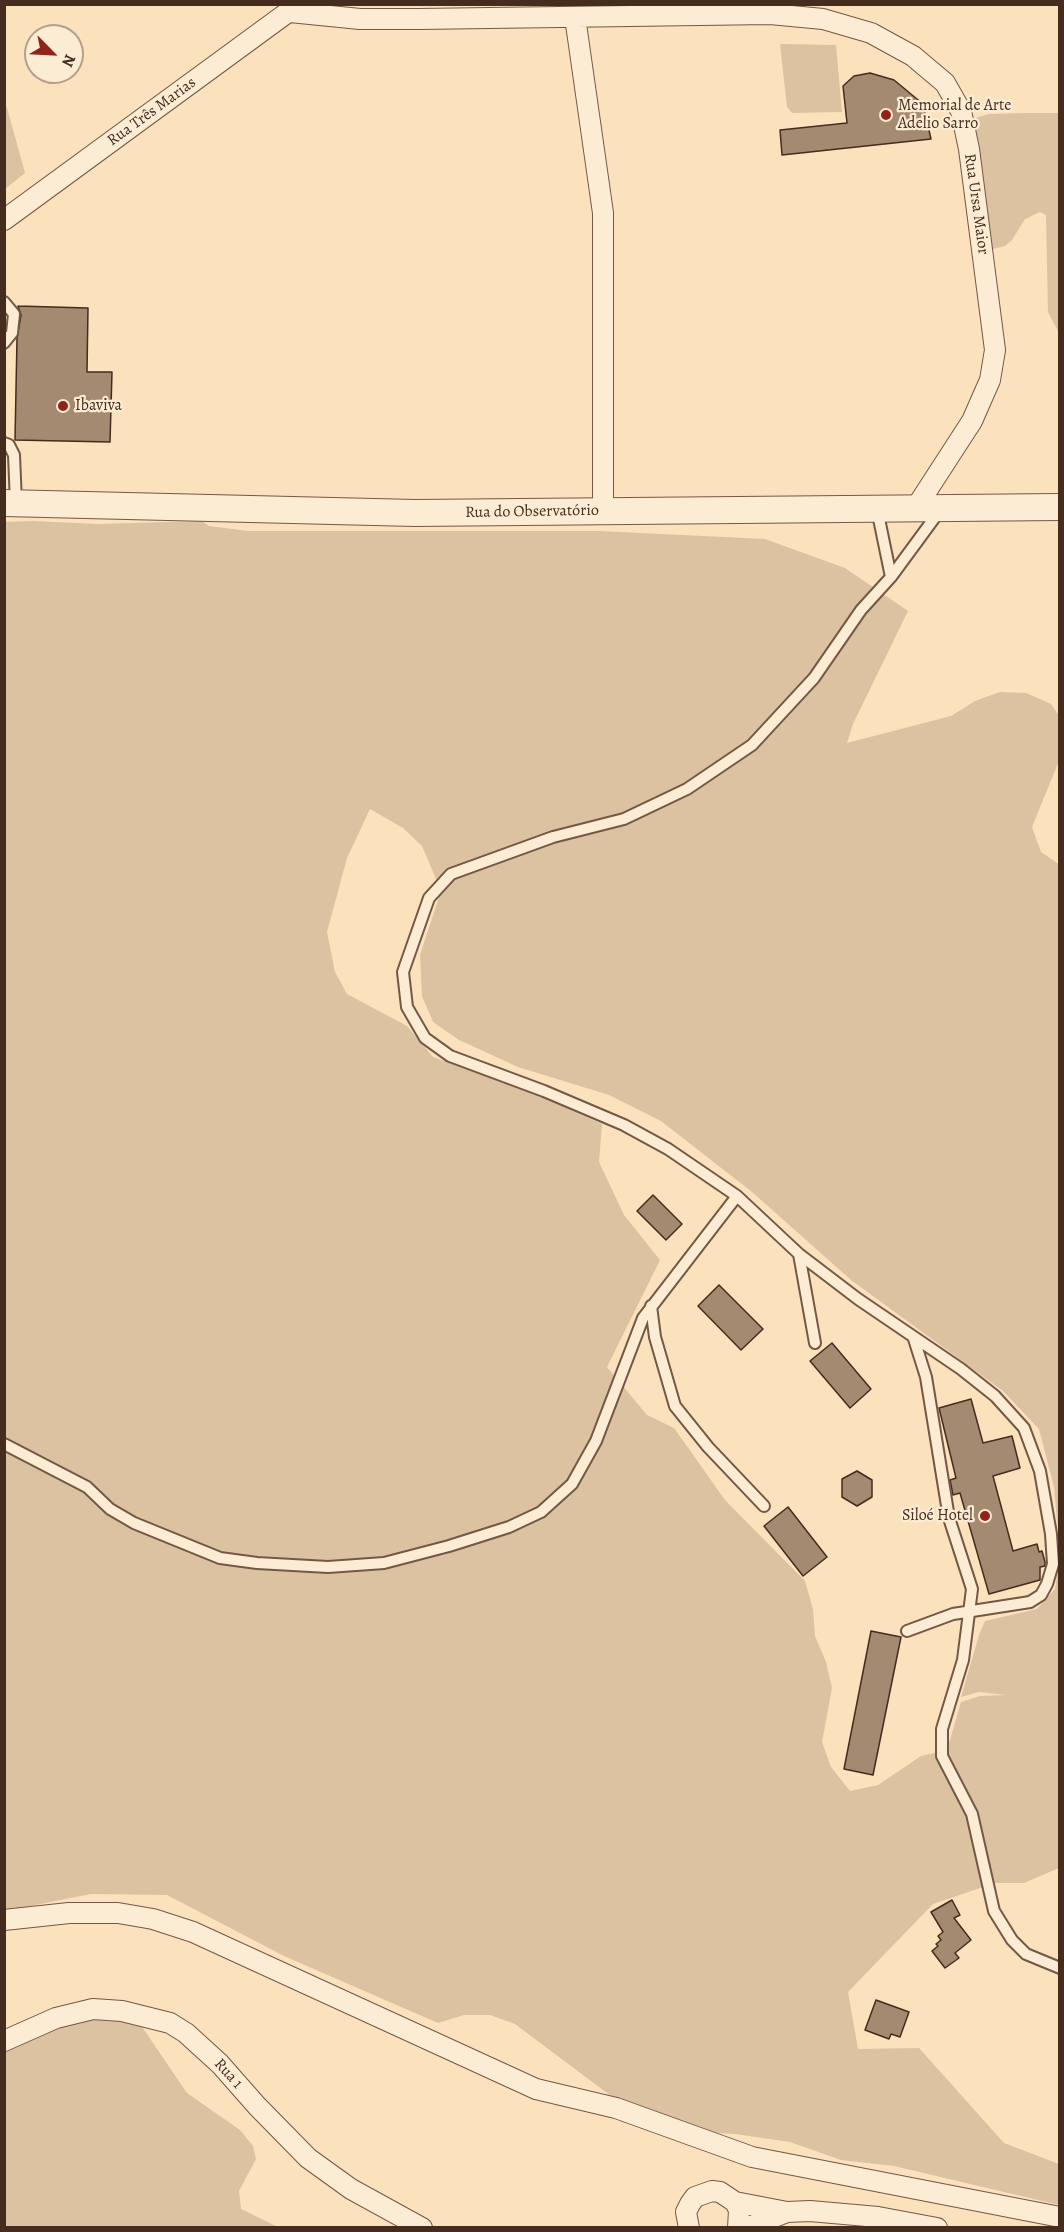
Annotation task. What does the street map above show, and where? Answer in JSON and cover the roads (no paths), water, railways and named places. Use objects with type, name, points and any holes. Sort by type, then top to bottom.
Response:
[{"type":"street","name":"Rua Ursa Maior","points":[[294,8],[407,19],[770,14],[823,19],[871,33],[913,56],[945,83],[961,111],[969,149],[994,350],[990,380],[972,421],[915,510]]},
{"type":"street","name":"Rua Três Marias","points":[[4,220],[294,8]]},
{"type":"street","points":[[575,17],[603,213],[603,511]]},
{"type":"street","name":"Rua do Observatório","points":[[10,503],[415,513],[1059,507]]},
{"type":"street","points":[[4,1920],[69,1912],[118,1913],[153,1919],[193,1932],[536,2088],[569,2099],[616,2108],[752,2157],[1059,2217]]},
{"type":"street","name":"Rua 1","points":[[4,2041],[56,2018],[93,2009],[123,2011],[170,2023],[186,2033],[220,2064],[308,2158],[351,2189],[422,2228]]},
{"type":"street","points":[[686,2227],[690,2204],[703,2193],[720,2192],[735,2202],[787,2212],[810,2211],[878,2217],[937,2228]]},
{"type":"street","points":[[735,2202],[739,2210],[738,2228]]},
{"type":"street","points":[[746,2228],[787,2212]]},
{"type":"lane","points":[[4,302],[14,314],[12,333],[4,343]]},
{"type":"lane","points":[[4,443],[9,445],[14,455],[10,503]]},
{"type":"lane","points":[[877,509],[891,576]]},
{"type":"lane","points":[[907,1631],[953,1614],[968,1614],[1030,1602],[1041,1595],[1047,1584],[1053,1564],[1051,1534],[1040,1471],[1030,1439],[1016,1418],[961,1369],[914,1339],[799,1254],[737,1196],[668,1149],[624,1125],[544,1091],[450,1056],[425,1038],[412,1018],[404,991],[403,972],[429,898],[451,874],[553,837],[624,819],[687,789],[752,745],[814,678],[861,610],[891,576],[941,509]]},
{"type":"lane","points":[[4,1444],[87,1487],[110,1509],[134,1523],[220,1558],[257,1563],[328,1567],[384,1563],[509,1527],[541,1512],[572,1484],[596,1441],[628,1349],[643,1318],[737,1196]]},
{"type":"lane","points":[[799,1254],[815,1343]]},
{"type":"lane","points":[[651,1306],[655,1337],[675,1406],[708,1447],[764,1506]]},
{"type":"lane","points":[[914,1339],[926,1377],[949,1518],[972,1589],[963,1660],[942,1729],[942,1756],[972,1814],[994,1911],[1012,1940],[1026,1954],[1059,1968]]},
{"type":"place","name":"Memorial de Arte Adelio Sarro","points":[[886,115]]},
{"type":"place","name":"Ibaviva","points":[[63,406]]},
{"type":"place","name":"Siloé Hotel","points":[[985,1516]]}]
